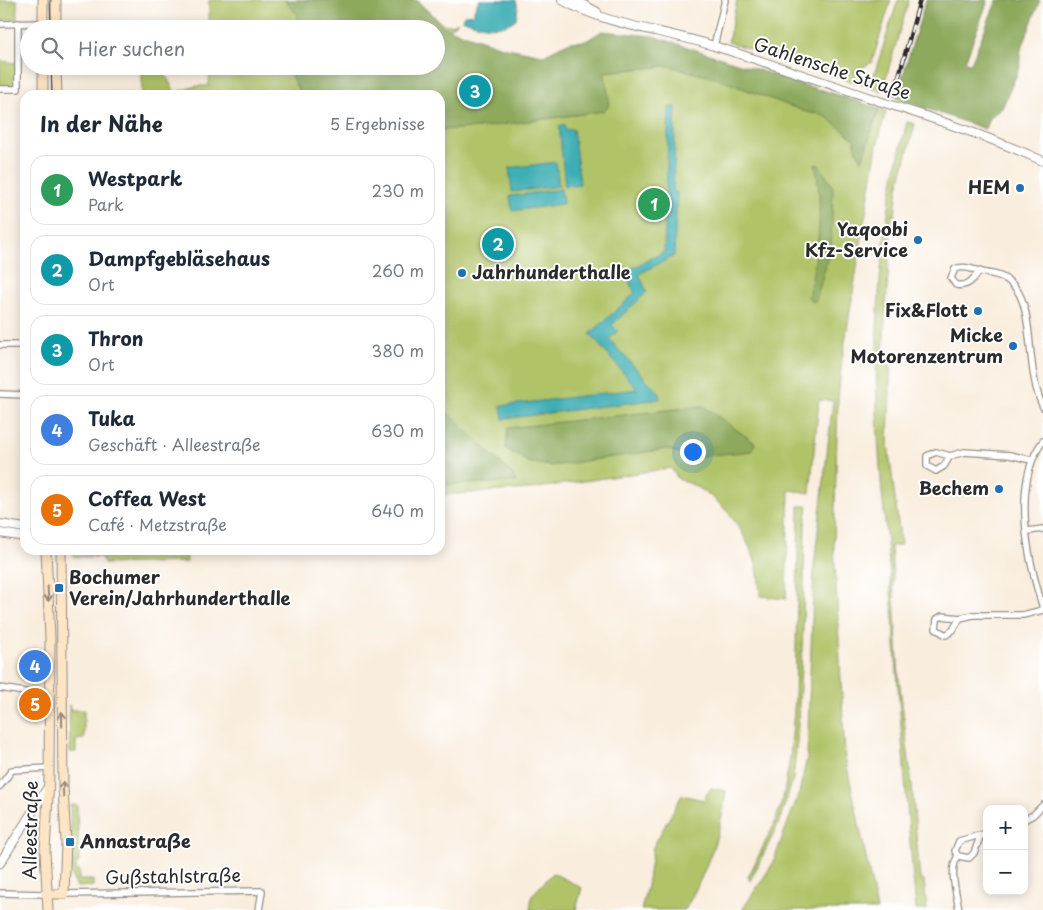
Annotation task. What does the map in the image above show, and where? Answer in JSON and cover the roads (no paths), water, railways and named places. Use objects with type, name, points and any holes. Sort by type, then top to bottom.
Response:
[{"type":"main road","points":[[43,0],[43,20]]},
{"type":"main road","points":[[56,0],[56,20]]},
{"type":"main road","points":[[43,75],[43,90]]},
{"type":"main road","points":[[56,75],[57,90]]},
{"type":"main road","name":"Alleestraße","points":[[46,555],[49,768],[45,851],[48,910]]},
{"type":"main road","name":"Alleestraße","points":[[46,894],[64,894],[66,842],[62,767],[61,555]]},
{"type":"main road","name":"Alleestraße","points":[[49,768],[62,767]]},
{"type":"street","name":"Gahlensche Straße","points":[[562,0],[582,10],[714,46],[957,127],[1043,161]]},
{"type":"street","name":"Gahlensche Straße","points":[[576,0],[607,18]]},
{"type":"street","points":[[714,46],[725,0]]},
{"type":"street","points":[[0,24],[18,23],[18,89],[0,89]]},
{"type":"street","points":[[978,272],[1002,275],[1020,282]]},
{"type":"street","points":[[0,344],[20,345]]},
{"type":"street","points":[[1038,346],[1036,383],[1043,407]]},
{"type":"street","points":[[0,394],[20,395]]},
{"type":"street","points":[[960,618],[973,615],[1023,615],[1043,609],[1034,574],[1024,490],[1031,460],[1043,441]]},
{"type":"street","points":[[950,456],[964,452],[1010,455],[1031,460]]},
{"type":"street","points":[[0,524],[20,527]]},
{"type":"street","points":[[1028,532],[1043,529]]},
{"type":"street","points":[[0,532],[20,536]]},
{"type":"street","points":[[0,688],[49,696]]},
{"type":"street","points":[[0,786],[12,770],[49,768]]},
{"type":"street","points":[[0,863],[48,787]]},
{"type":"street","points":[[1028,818],[1043,806]]},
{"type":"street","points":[[958,856],[955,852],[959,841],[983,835]]},
{"type":"street","points":[[958,856],[969,858],[974,853],[980,837]]},
{"type":"street","points":[[958,856],[954,862],[953,870],[959,910]]},
{"type":"street","name":"Gußstahlstraße","points":[[64,894],[262,891],[259,910]]},
{"type":"street","points":[[0,893],[46,894]]},
{"type":"water","points":[[479,0],[516,0],[518,8],[516,19],[510,23],[489,27],[462,19],[464,15],[474,14]]},
{"type":"water","points":[[669,107],[676,107],[673,192],[677,192],[674,256],[639,274],[647,292],[612,325],[618,331],[609,339],[659,393],[660,399],[503,419],[501,406],[637,389],[590,334],[635,293],[624,272],[664,252]]},
{"type":"water","points":[[564,124],[566,130],[573,129],[580,184],[565,186],[559,126]]},
{"type":"water","points":[[556,162],[559,186],[512,192],[509,168]]},
{"type":"water","points":[[561,189],[563,204],[512,211],[510,196]]},
{"type":"tram line","points":[[50,0],[51,20]]},
{"type":"tram line","points":[[51,75],[52,90]]},
{"type":"railway","points":[[894,94],[920,0]]},
{"type":"place","name":"Thron","points":[[475,91]]},
{"type":"place","name":"HEM","points":[[1020,188]]},
{"type":"place","name":"Westpark","points":[[654,204]]},
{"type":"place","name":"Yaqoobi Kfz-Service","points":[[918,240]]},
{"type":"place","name":"Dampfgebläsehaus","points":[[498,244]]},
{"type":"place","name":"Jahrhunderthalle","points":[[462,273]]},
{"type":"place","name":"Fix&Flott","points":[[978,311]]},
{"type":"place","name":"Micke Motorenzentrum","points":[[1013,346]]},
{"type":"place","name":"Bechem","points":[[999,489]]},
{"type":"place","name":"Bochumer Verein/Jahrhunderthalle","points":[[59,588]]},
{"type":"place","name":"Tuka","points":[[35,666]]},
{"type":"place","name":"Coffea West","points":[[35,704]]},
{"type":"place","name":"Annastraße","points":[[70,842]]}]
